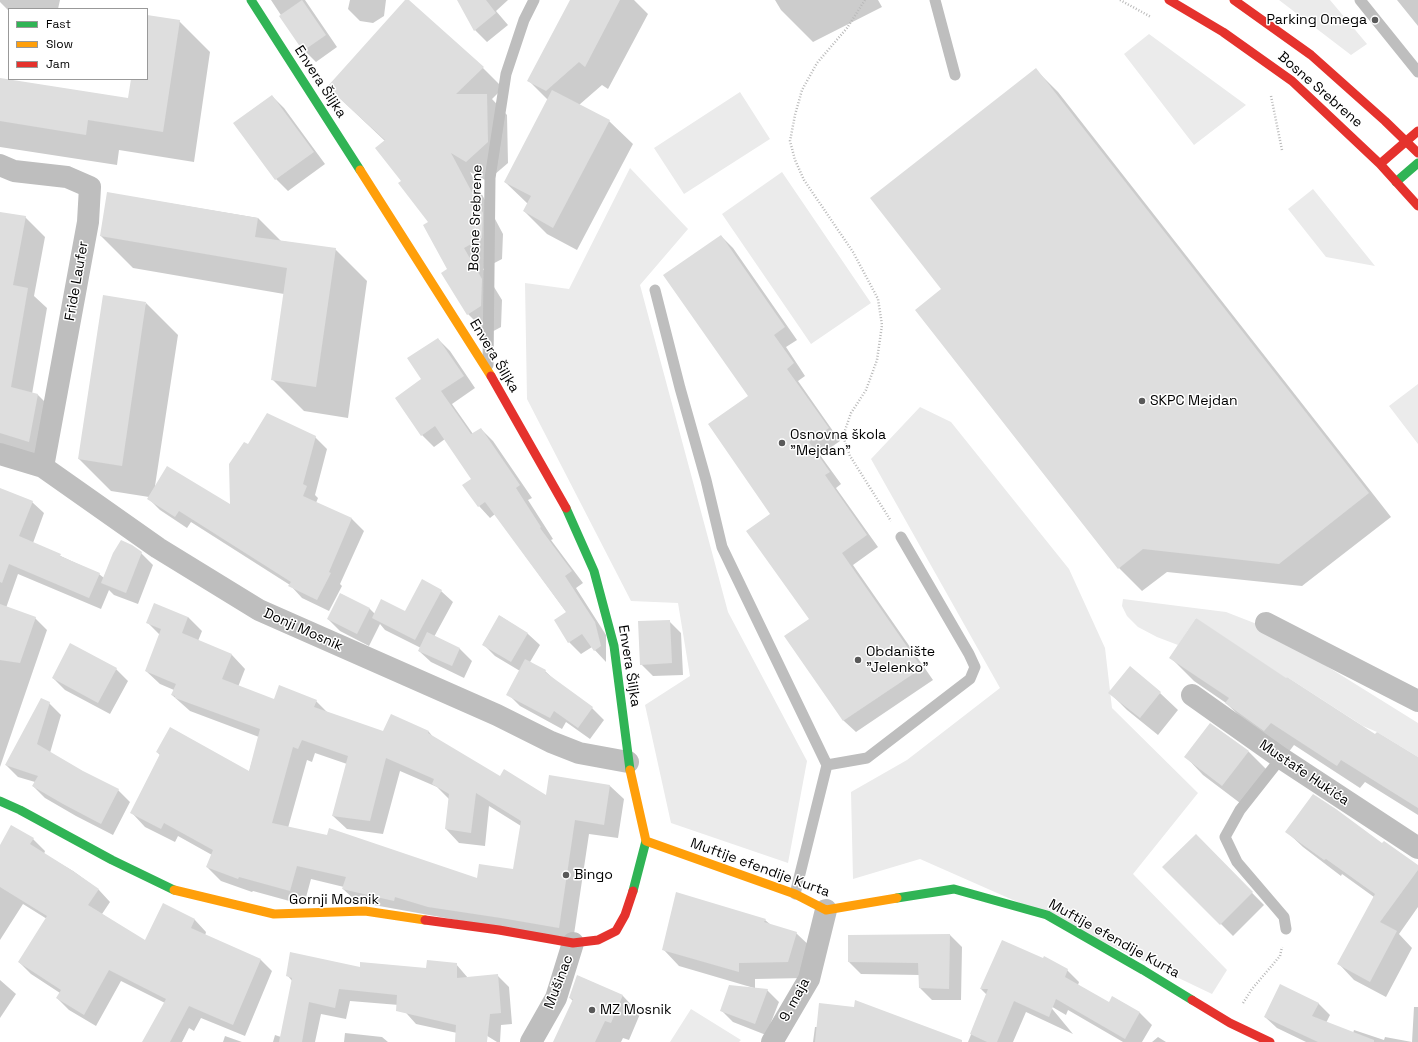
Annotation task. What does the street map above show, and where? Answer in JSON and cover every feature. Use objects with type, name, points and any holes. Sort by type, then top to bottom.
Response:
[{"type":"street","name":"Envera Šiljka","points":[[251,0],[488,370],[564,503],[594,571],[614,646],[628,762]]},
{"type":"street","name":"Bosne Srebrene","points":[[1169,0],[1223,32],[1292,81],[1380,164],[1418,206]]},
{"type":"street","name":"Bosne Srebrene","points":[[1234,0],[1311,55],[1418,153]]},
{"type":"street","points":[[1380,164],[1418,131]]},
{"type":"street","points":[[1396,182],[1418,163]]},
{"type":"street","name":"Fride Laufer","points":[[0,166],[14,171],[67,177],[90,187],[88,222],[43,467]]},
{"type":"street","name":"Donji Mosnik","points":[[0,454],[43,467],[158,548],[259,610],[497,715],[550,742],[579,753],[628,762]]},
{"type":"street","points":[[1266,623],[1418,699]]},
{"type":"street","name":"Mustafe Hukića","points":[[1192,695],[1281,758],[1418,848]]},
{"type":"street","points":[[628,762],[646,841]]},
{"type":"street","name":"Gornji Mosnik","points":[[0,801],[20,810],[112,860],[175,890],[274,914],[365,911],[499,930],[573,943],[598,940],[616,931],[626,914],[646,841]]},
{"type":"street","name":"Muftije efendije Kurta","points":[[646,841],[795,894],[826,910],[954,889],[1047,915],[1143,970],[1230,1023],[1270,1042]]},
{"type":"street","name":"9. maja","points":[[772,1042],[809,979],[826,910]]},
{"type":"street","name":"Mušinac","points":[[531,1042],[556,998],[573,943]]},
{"type":"lane","name":"Bosne Srebrene","points":[[488,370],[490,178],[506,74],[524,20],[534,0]]},
{"type":"lane","points":[[935,0],[955,75]]},
{"type":"lane","points":[[1360,0],[1418,72]]},
{"type":"lane","points":[[655,290],[680,388],[706,480],[722,547],[827,765],[795,894]]},
{"type":"lane","points":[[827,765],[867,758],[970,679],[975,666],[970,654],[901,536]]},
{"type":"lane","points":[[1281,758],[1240,810],[1225,837],[1237,862],[1284,917],[1286,929]]},
{"type":"path","points":[[865,0],[847,28],[817,62],[802,90],[790,141],[795,160],[804,180],[853,252],[878,299],[882,325],[877,360],[866,390],[852,412],[843,436],[850,456],[901,536]]},
{"type":"path","points":[[1271,95],[1282,150]]},
{"type":"path","points":[[1230,1023],[1252,989],[1280,956],[1286,929]]},
{"type":"shaded area","points":[[1279,0],[1330,0],[1367,44],[1351,55]]},
{"type":"shaded area","points":[[1149,34],[1246,105],[1194,145],[1124,54]]},
{"type":"shaded area","points":[[740,92],[770,139],[684,194],[654,148]]},
{"type":"shaded area","points":[[630,168],[688,229],[640,285],[728,612],[807,761],[788,863],[671,823],[645,705],[690,676],[678,603],[631,601],[527,399],[525,283],[569,289]]},
{"type":"shaded area","points":[[782,172],[871,303],[811,344],[722,214]]},
{"type":"shaded area","points":[[1313,189],[1375,266],[1326,257],[1288,209]]},
{"type":"shaded area","points":[[1418,384],[1418,444],[1389,406]]},
{"type":"shaded area","points":[[920,407],[951,422],[1069,569],[1105,648],[1112,708],[1198,793],[1133,874],[1227,970],[1212,994],[1047,915],[920,859],[853,879],[851,792],[907,760],[1000,688],[871,459]]},
{"type":"shaded area","points":[[1123,599],[1226,612],[1262,626],[1418,723],[1418,757],[1377,732],[1363,726],[1287,677],[1261,717],[1196,618],[1178,645],[1157,637],[1138,627],[1127,616],[1122,606]]},
{"type":"shaded area","points":[[691,1009],[741,1040],[739,1042],[670,1042]]},
{"type":"building","points":[[302,0],[326,35],[303,51],[279,16]]},
{"type":"building","points":[[405,0],[409,0],[484,67],[456,94],[487,94],[488,142],[466,162],[451,153],[483,213],[482,238],[464,248],[482,279],[481,306],[467,315],[441,273],[447,269],[423,225],[428,222],[398,183],[401,181],[375,148],[385,140],[327,87]]},
{"type":"building","points":[[457,0],[486,0],[496,13],[474,31]]},
{"type":"building","points":[[570,0],[620,0],[585,67],[579,62],[546,91],[527,81]]},
{"type":"building","points":[[148,15],[180,20],[163,132],[88,120],[86,135],[0,121],[0,78],[128,98],[131,80],[148,80]]},
{"type":"building","name":"SKPC Mejdan","points":[[1036,68],[1369,493],[1279,564],[1143,549],[1118,569],[915,310],[941,289],[870,198]]},
{"type":"building","points":[[552,90],[610,120],[553,228],[523,211],[531,196],[504,182]]},
{"type":"building","points":[[272,95],[314,152],[275,180],[233,123]]},
{"type":"building","points":[[107,192],[258,218],[255,237],[336,248],[316,387],[271,380],[287,268],[100,236]]},
{"type":"building","points":[[0,212],[26,216],[13,285],[28,288],[11,387],[38,394],[29,442],[0,433]]},
{"type":"building","points":[[721,235],[785,327],[774,335],[794,363],[787,369],[829,428],[809,442],[830,472],[825,475],[867,535],[842,553],[922,668],[843,721],[784,636],[809,619],[746,531],[770,514],[708,424],[748,396],[663,275]]},
{"type":"building","points":[[103,295],[146,302],[122,466],[78,459]]},
{"type":"building","points":[[438,338],[464,376],[441,391],[471,434],[481,428],[520,485],[516,488],[541,527],[540,528],[572,571],[565,576],[595,622],[601,646],[594,651],[582,634],[568,643],[554,620],[566,612],[485,502],[478,507],[462,485],[471,479],[435,426],[421,436],[395,398],[421,379],[407,358]]},
{"type":"building","points":[[267,413],[316,436],[303,484],[307,486],[303,496],[352,518],[329,572],[331,573],[317,600],[288,586],[291,582],[179,511],[175,517],[147,499],[167,466],[230,504],[229,464],[244,442],[248,444]]},
{"type":"building","points":[[0,488],[33,501],[19,536],[100,573],[89,598],[9,564],[2,583],[0,582]]},
{"type":"building","points":[[121,540],[142,552],[126,593],[101,583],[113,553]]},
{"type":"building","points":[[422,579],[442,590],[415,640],[372,618],[381,599],[405,611]]},
{"type":"building","points":[[340,593],[370,608],[357,634],[327,619]]},
{"type":"building","points":[[154,603],[188,617],[182,633],[232,654],[222,679],[274,699],[279,685],[317,700],[314,707],[383,731],[391,714],[429,731],[428,733],[500,776],[504,769],[546,795],[549,775],[610,785],[604,825],[575,820],[559,928],[428,907],[395,897],[394,901],[342,889],[346,877],[297,866],[290,891],[239,877],[238,879],[206,867],[213,850],[164,823],[161,829],[130,813],[160,754],[156,752],[170,727],[249,771],[260,729],[175,698],[175,696],[171,695],[176,684],[145,671],[161,629],[146,623]],"holes":[[[302,740],[348,756],[332,816],[370,821],[386,758],[434,779],[432,784],[449,794],[445,829],[471,833],[476,793],[521,821],[513,869],[479,864],[477,878],[329,828],[327,835],[272,823],[293,747],[298,749]]]},
{"type":"building","points":[[0,604],[36,617],[20,663],[0,660]]},
{"type":"building","points":[[499,615],[528,633],[511,662],[482,645]]},
{"type":"building","points":[[1196,618],[1286,678],[1287,677],[1375,734],[1377,732],[1418,757],[1418,808],[1341,760],[1337,766],[1271,723],[1264,731],[1225,703],[1229,698],[1169,658]]},
{"type":"building","points":[[670,620],[672,663],[640,665],[638,621]]},
{"type":"building","points":[[427,632],[460,648],[452,666],[418,651]]},
{"type":"building","points":[[70,643],[117,668],[98,703],[52,678]]},
{"type":"building","points":[[525,659],[546,670],[545,672],[593,707],[578,728],[554,711],[550,718],[506,695]]},
{"type":"building","points":[[1130,666],[1161,692],[1140,718],[1108,693]]},
{"type":"building","points":[[41,698],[50,702],[37,744],[83,771],[119,789],[101,824],[32,786],[38,776],[5,765]]},
{"type":"building","points":[[1210,723],[1249,751],[1222,786],[1184,757]]},
{"type":"building","points":[[1313,794],[1382,843],[1384,841],[1418,865],[1418,870],[1380,922],[1397,931],[1370,982],[1337,964],[1375,894],[1285,832]]},
{"type":"building","points":[[11,825],[34,838],[30,844],[99,889],[88,905],[145,940],[163,903],[195,919],[191,928],[261,959],[233,1025],[189,1006],[170,1042],[142,1042],[166,999],[109,970],[84,1015],[56,998],[61,990],[18,962],[47,916],[0,887],[0,845]]},
{"type":"building","points":[[1196,834],[1253,892],[1220,925],[1162,867]]},
{"type":"building","points":[[676,892],[766,919],[764,922],[797,932],[788,962],[739,963],[739,972],[662,950]]},
{"type":"building","points":[[950,934],[949,989],[919,988],[918,963],[848,962],[848,935]]},
{"type":"building","points":[[1002,940],[1043,958],[1044,956],[1068,969],[1065,977],[1109,1002],[1112,996],[1140,1012],[1125,1039],[1056,999],[1049,1017],[1014,1001],[997,1042],[987,1042],[970,1034],[988,989],[980,989]]},
{"type":"building","points":[[290,952],[360,967],[360,962],[426,968],[427,960],[457,963],[457,978],[498,974],[501,1013],[490,1014],[487,1042],[455,1042],[456,1025],[396,1011],[397,995],[339,989],[335,1008],[309,1002],[302,1042],[279,1042],[292,978],[286,976]]},
{"type":"building","name":"MZ Mosnik","points":[[577,975],[623,995],[611,1023],[605,1021],[595,1042],[553,1042],[573,999],[569,998]]},
{"type":"building","points":[[1280,984],[1319,1003],[1312,1016],[1374,1040],[1374,1042],[1318,1042],[1264,1017]]},
{"type":"building","points":[[729,985],[768,989],[755,1024],[720,1011]]},
{"type":"building","points":[[855,1000],[962,1040],[962,1042],[815,1042],[819,1003],[854,1007]]},
{"type":"traffic: fast","points":[[251,0],[360,170]]},
{"type":"traffic: fast","points":[[1396,182],[1418,163]]},
{"type":"traffic: fast","points":[[566,508],[594,571],[614,646],[630,770]]},
{"type":"traffic: fast","points":[[0,801],[20,810],[112,860],[174,890]]},
{"type":"traffic: fast","points":[[633,891],[646,841]]},
{"type":"traffic: fast","points":[[897,898],[954,889],[1047,915],[1192,1000]]},
{"type":"traffic: slow","points":[[360,170],[491,376]]},
{"type":"traffic: slow","points":[[630,770],[646,841],[795,894],[826,910],[897,898]]},
{"type":"traffic: slow","points":[[174,890],[274,914],[365,911],[425,920]]},
{"type":"traffic: jam","points":[[1169,0],[1223,32],[1292,81],[1380,164],[1418,206]]},
{"type":"traffic: jam","points":[[1234,0],[1311,55],[1385,121],[1418,153]]},
{"type":"traffic: jam","points":[[1380,164],[1418,131]]},
{"type":"traffic: jam","points":[[491,376],[566,508]]},
{"type":"traffic: jam","points":[[425,920],[499,930],[573,943],[598,940],[616,931],[625,915],[633,891]]},
{"type":"traffic: jam","points":[[1192,1000],[1230,1023],[1270,1042]]},
{"type":"place","name":"Parking Omega","points":[[1375,20]]},
{"type":"place","name":"SKPC Mejdan","points":[[1142,401]]},
{"type":"place","name":"Osnovna škola \"Mejdan\"","points":[[782,443]]},
{"type":"place","name":"Obdanište \"Jelenko\"","points":[[858,660]]},
{"type":"place","name":"Bingo","points":[[566,875]]},
{"type":"place","name":"MZ Mosnik","points":[[592,1010]]}]
